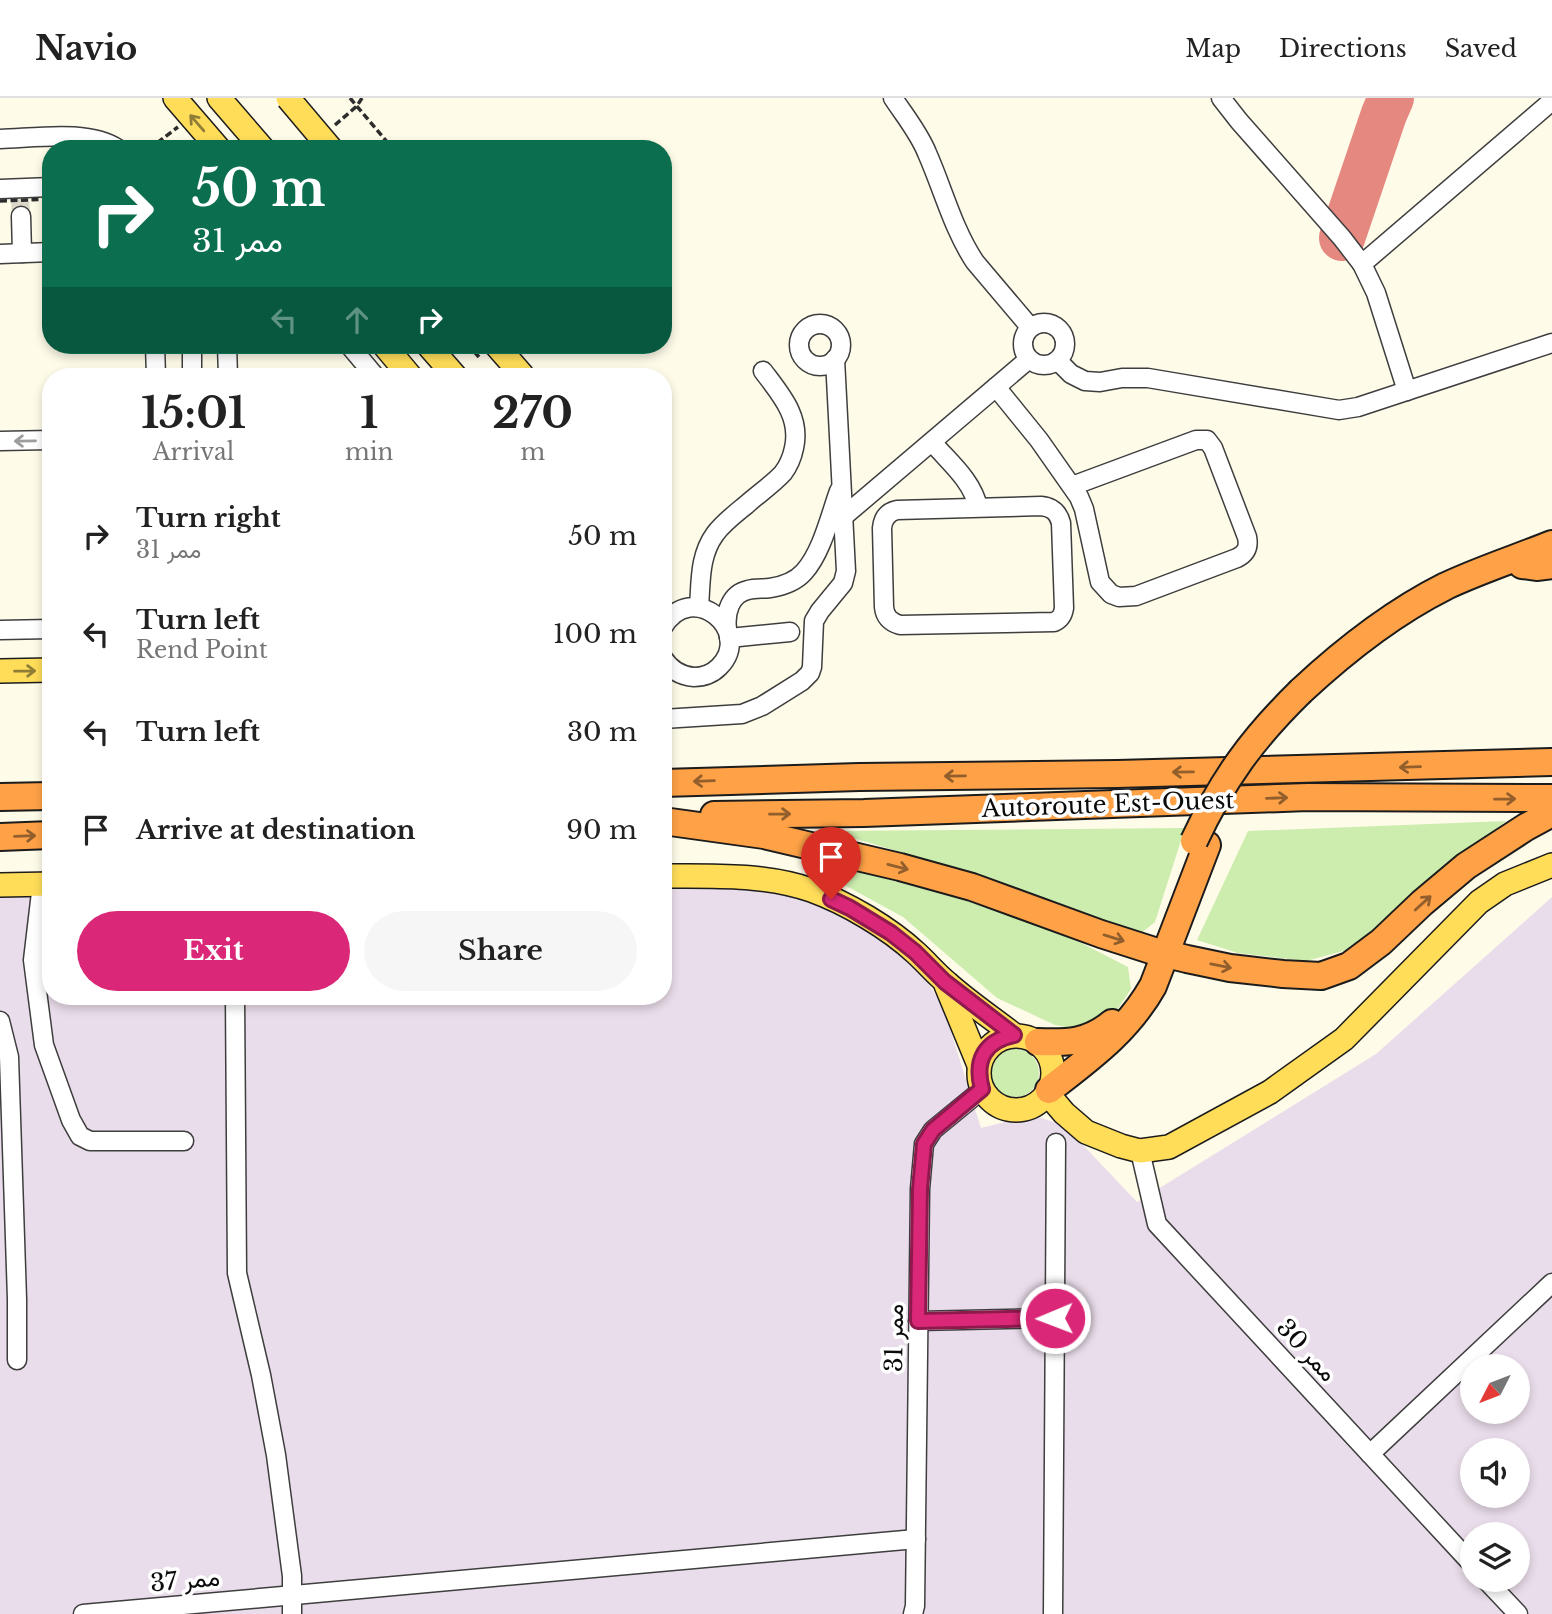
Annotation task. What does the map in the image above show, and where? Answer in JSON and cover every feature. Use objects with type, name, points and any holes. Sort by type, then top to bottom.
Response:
[{"type":"highway","points":[[1304,695],[1327,666],[1355,643],[1415,603],[1447,586],[1552,544]]},
{"type":"highway","points":[[1048,1092],[1123,1028],[1149,993],[1160,952],[1216,797],[1250,745],[1274,717],[1397,625],[1447,596],[1552,555]]},
{"type":"highway","points":[[1522,565],[1552,565]]},
{"type":"highway","name":"Autoroute Est-Ouest","points":[[672,783],[859,776],[1117,774],[1552,762]]},
{"type":"highway","points":[[0,797],[42,796]]},
{"type":"highway","name":"Autoroute Est-Ouest","points":[[672,816],[878,812],[1308,797],[1552,798]]},
{"type":"highway","points":[[672,822],[764,835],[900,867],[972,887],[1101,934],[1160,952],[1230,968],[1321,976],[1349,966],[1381,942],[1466,866],[1552,813]]},
{"type":"highway","points":[[0,837],[42,835]]},
{"type":"highway","points":[[1026,1039],[1074,1042],[1102,1031],[1137,995],[1160,952]]},
{"type":"main road","points":[[175,98],[211,140]]},
{"type":"main road","points":[[219,98],[255,140]]},
{"type":"main road","points":[[287,98],[323,140]]},
{"type":"main road","points":[[392,354],[403,368]]},
{"type":"main road","points":[[436,354],[448,368]]},
{"type":"main road","points":[[497,354],[513,368]]},
{"type":"main road","points":[[0,671],[42,670]]},
{"type":"main road","points":[[1048,1092],[1064,1113],[1086,1132],[1140,1151],[1169,1147],[1270,1092],[1345,1039],[1479,902],[1505,884],[1552,865]]},
{"type":"main road","points":[[672,876],[741,877],[811,890],[850,908],[891,933],[945,982],[1045,1050],[1051,1059],[1052,1080],[1048,1092],[1040,1102],[1019,1110],[1008,1109],[989,1098],[982,1089],[979,1065],[945,982]]},
{"type":"main road","points":[[0,885],[42,884]]},
{"type":"main road","points":[[979,1065],[991,1044],[1002,1038],[1026,1039]]},
{"type":"street","points":[[893,98],[923,144],[967,251],[1030,327]]},
{"type":"street","points":[[1220,98],[1348,244],[1362,264],[1376,293],[1407,391]]},
{"type":"street","points":[[1362,264],[1552,101]]},
{"type":"street","points":[[0,139],[81,137],[100,140]]},
{"type":"street","points":[[0,189],[20,191],[42,188]]},
{"type":"street","points":[[21,216],[22,253]]},
{"type":"street","points":[[0,254],[42,252]]},
{"type":"street","points":[[1044,322],[1052,324],[1063,333],[1065,348],[1058,361],[1043,366],[1028,359],[1022,346],[1030,327],[1044,322]]},
{"type":"street","points":[[1058,361],[1071,374],[1085,381],[1148,377],[1329,409],[1349,409],[1552,343]]},
{"type":"street","points":[[357,354],[368,368]]},
{"type":"street","points":[[385,354],[396,368]]},
{"type":"street","points":[[672,719],[732,716],[752,711],[806,677],[812,667],[814,621],[843,583],[846,565],[835,359]]},
{"type":"street","points":[[843,517],[1028,359]]},
{"type":"street","points":[[699,607],[705,552],[715,533],[777,478],[791,461],[796,438],[793,415],[788,404],[763,372]]},
{"type":"street","points":[[996,387],[1039,440],[1079,497],[1100,582],[1111,594],[1136,596],[1237,558],[1247,549],[1247,537],[1213,448],[1207,440],[1196,440],[1072,486]]},
{"type":"street","points":[[0,441],[42,440]]},
{"type":"street","points":[[932,442],[970,485],[978,507]]},
{"type":"street","points":[[672,669],[681,674],[699,677],[716,670],[727,656],[727,611],[731,603],[741,592],[782,586],[802,574],[817,552],[841,485]]},
{"type":"street","points":[[1046,506],[1056,512],[1060,523],[1064,608],[1061,617],[1054,622],[900,625],[891,621],[884,607],[881,528],[884,518],[897,510],[978,507],[1046,506]]},
{"type":"street","points":[[672,615],[681,610],[699,607],[716,615],[728,634]]},
{"type":"street","points":[[0,630],[42,629]]},
{"type":"street","points":[[728,634],[790,632]]},
{"type":"street","points":[[42,907],[33,960],[44,1045],[71,1120],[80,1136],[90,1141],[184,1141]]},
{"type":"street","points":[[235,1005],[237,1273],[276,1455],[292,1576],[292,1614]]},
{"type":"street","points":[[0,1021],[9,1057],[17,1360]]},
{"type":"street","name":"ممر 31","points":[[913,1614],[920,1189],[924,1144],[933,1130],[982,1089]]},
{"type":"street","points":[[1053,1614],[1056,1143]]},
{"type":"street","name":"ممر 30","points":[[1140,1151],[1157,1224],[1460,1551]]},
{"type":"street","points":[[1370,1454],[1552,1283]]},
{"type":"street","points":[[918,1321],[1055,1318]]},
{"type":"street","name":"ممر 37","points":[[83,1614],[916,1539]]},
{"type":"street","points":[[1497,1592],[1518,1614]]},
{"type":"path","points":[[350,98],[385,140]]},
{"type":"path","points":[[161,140],[184,123]]},
{"type":"path","points":[[0,201],[42,199]]},
{"type":"shaded area","points":[[0,874],[42,876],[42,1005],[672,1005],[672,882],[715,881],[805,896],[865,926],[912,959],[943,1006],[981,1128],[1033,1115],[1065,1126],[1137,1202],[1376,1054],[1552,897],[1552,1614],[0,1614]]},
{"type":"green space","points":[[1506,821],[1351,949],[1306,961],[1238,953],[1197,940],[1248,831]]},
{"type":"green space","points":[[1185,828],[1155,922],[1139,935],[963,871],[830,831]]},
{"type":"green space","points":[[828,863],[964,900],[1066,935],[1128,967],[1131,989],[1115,1013],[1083,1030],[1055,1025],[997,998],[903,917],[826,875]]},
{"type":"green space","points":[[1015,1049],[1024,1050],[1032,1056],[1038,1064],[1038,1082],[1032,1090],[1024,1096],[1015,1097],[1006,1096],[998,1090],[992,1082],[991,1073],[992,1064],[998,1056],[1006,1050]]},
{"type":"taxiway","points":[[1342,238],[1391,98]]},
{"type":"tunnel","points":[[20,195],[21,216]]},
{"type":"route","points":[[831,899],[891,933],[945,982],[1014,1035],[991,1044],[979,1065],[982,1089],[933,1130],[924,1144],[920,1189],[918,1321],[1055,1318]]}]
